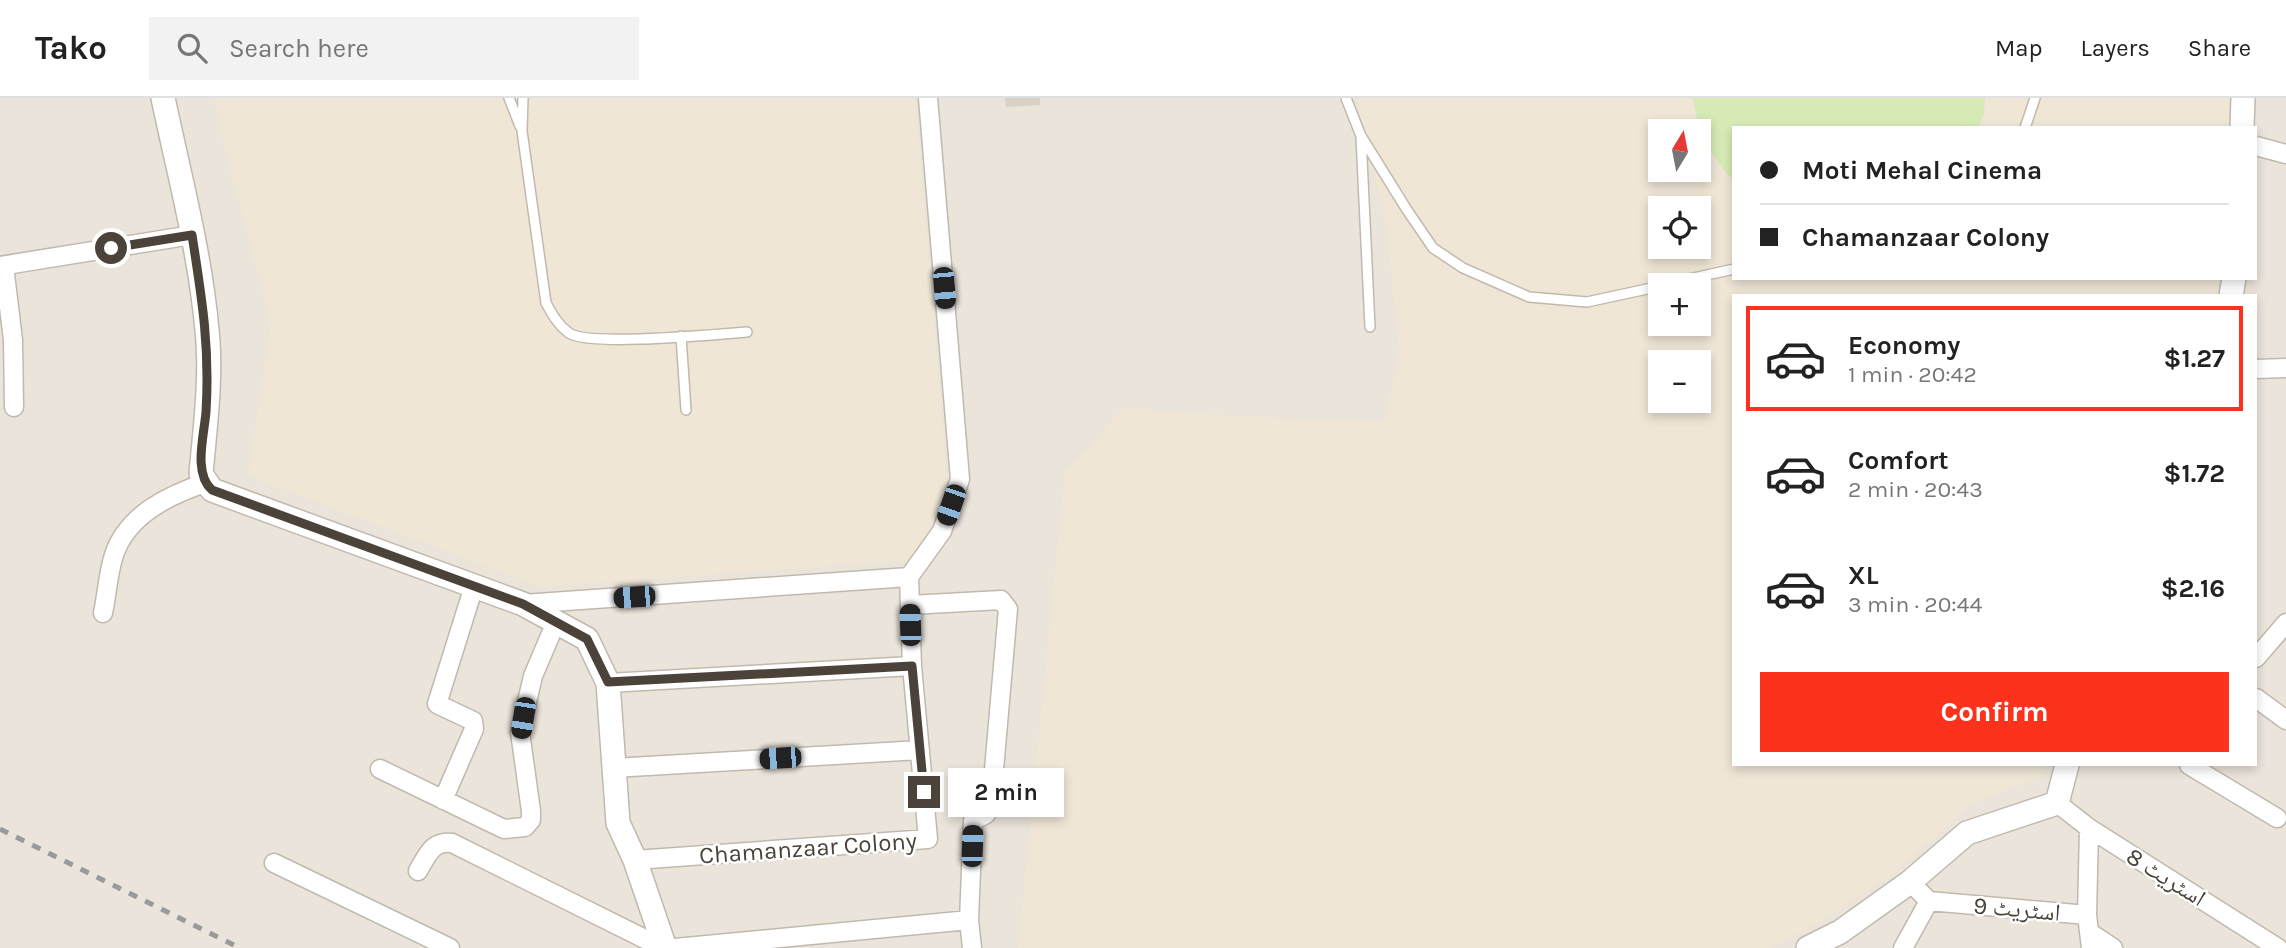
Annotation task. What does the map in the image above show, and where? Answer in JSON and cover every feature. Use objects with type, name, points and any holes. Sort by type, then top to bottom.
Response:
[{"type":"street","points":[[163,98],[192,235],[207,330],[208,378],[201,474],[205,483],[212,490],[523,604],[587,639],[608,682],[618,823],[635,860],[664,948]]},
{"type":"street","points":[[523,604],[909,578],[943,531],[960,479],[928,98]]},
{"type":"street","points":[[2242,126],[2244,98]]},
{"type":"street","points":[[2257,146],[2286,154]]},
{"type":"street","points":[[14,407],[13,340],[2,266],[192,235]]},
{"type":"street","points":[[2257,369],[2286,368]]},
{"type":"street","points":[[103,613],[114,555],[121,541],[154,506],[173,494],[205,483]]},
{"type":"street","name":"Chamanzaar Colony","points":[[635,860],[926,841],[929,835],[912,666],[909,578]]},
{"type":"street","points":[[443,800],[474,729],[473,721],[437,704],[474,586]]},
{"type":"street","points":[[910,605],[1002,600],[1008,609],[991,804],[986,814],[973,821],[969,920],[972,948]]},
{"type":"street","points":[[380,769],[504,829],[525,827],[531,820],[520,732],[533,676],[556,622]]},
{"type":"street","points":[[2257,657],[2286,623]]},
{"type":"street","points":[[608,682],[912,666]]},
{"type":"street","points":[[2257,699],[2286,720]]},
{"type":"street","points":[[612,768],[920,750]]},
{"type":"street","points":[[1808,948],[1840,932],[1910,882],[1967,834],[2057,803],[2067,766]]},
{"type":"street","points":[[2191,766],[2277,818]]},
{"type":"street","name":"اسٹریٹ 8","points":[[2057,803],[2089,828],[2278,948]]},
{"type":"street","name":"اسٹریٹ 9","points":[[1929,901],[2089,932],[2089,828]]},
{"type":"street","points":[[418,871],[435,845],[442,841],[452,843],[664,948]]},
{"type":"street","points":[[274,863],[450,948]]},
{"type":"street","points":[[1903,948],[1929,901],[1910,882]]},
{"type":"street","points":[[675,948],[969,920]]},
{"type":"street","points":[[2089,932],[2113,948]]},
{"type":"lane","points":[[509,98],[522,131]]},
{"type":"lane","points":[[523,98],[522,131],[546,303],[554,318],[569,333],[579,336],[681,336],[747,332]]},
{"type":"lane","points":[[1346,98],[1361,136],[1433,248],[1463,268],[1528,297],[1587,302],[1648,288]]},
{"type":"lane","points":[[2026,126],[2035,98]]},
{"type":"lane","points":[[1361,136],[1370,327]]},
{"type":"lane","points":[[1711,274],[1732,269]]},
{"type":"lane","points":[[681,336],[686,410]]},
{"type":"shaded area","points":[[0,98],[2286,98],[2286,948],[0,948]]},
{"type":"shaded area","points":[[215,98],[915,98],[948,491],[913,560],[540,587],[248,476],[271,323],[225,149]]},
{"type":"shaded area","points":[[1357,98],[2231,98],[2231,126],[1732,126],[1732,280],[2219,280],[2216,294],[1732,294],[1732,766],[2044,766],[2043,776],[1970,805],[1890,876],[1821,921],[1770,948],[1018,948],[1065,471],[1125,407],[1195,414],[1385,422],[1399,351],[1387,229]]},
{"type":"green space","points":[[1693,98],[1985,98],[1984,113],[1979,126],[1732,126],[1732,179],[1712,151],[1712,119],[1697,119]]},
{"type":"building","points":[[1005,98],[1040,98],[1040,105],[1006,107]]},
{"type":"railway","points":[[0,829],[240,948]]},
{"type":"route","points":[[111,248],[192,235],[207,330],[208,378],[201,474],[212,490],[523,604],[587,639],[608,682],[912,666],[924,792]]}]
